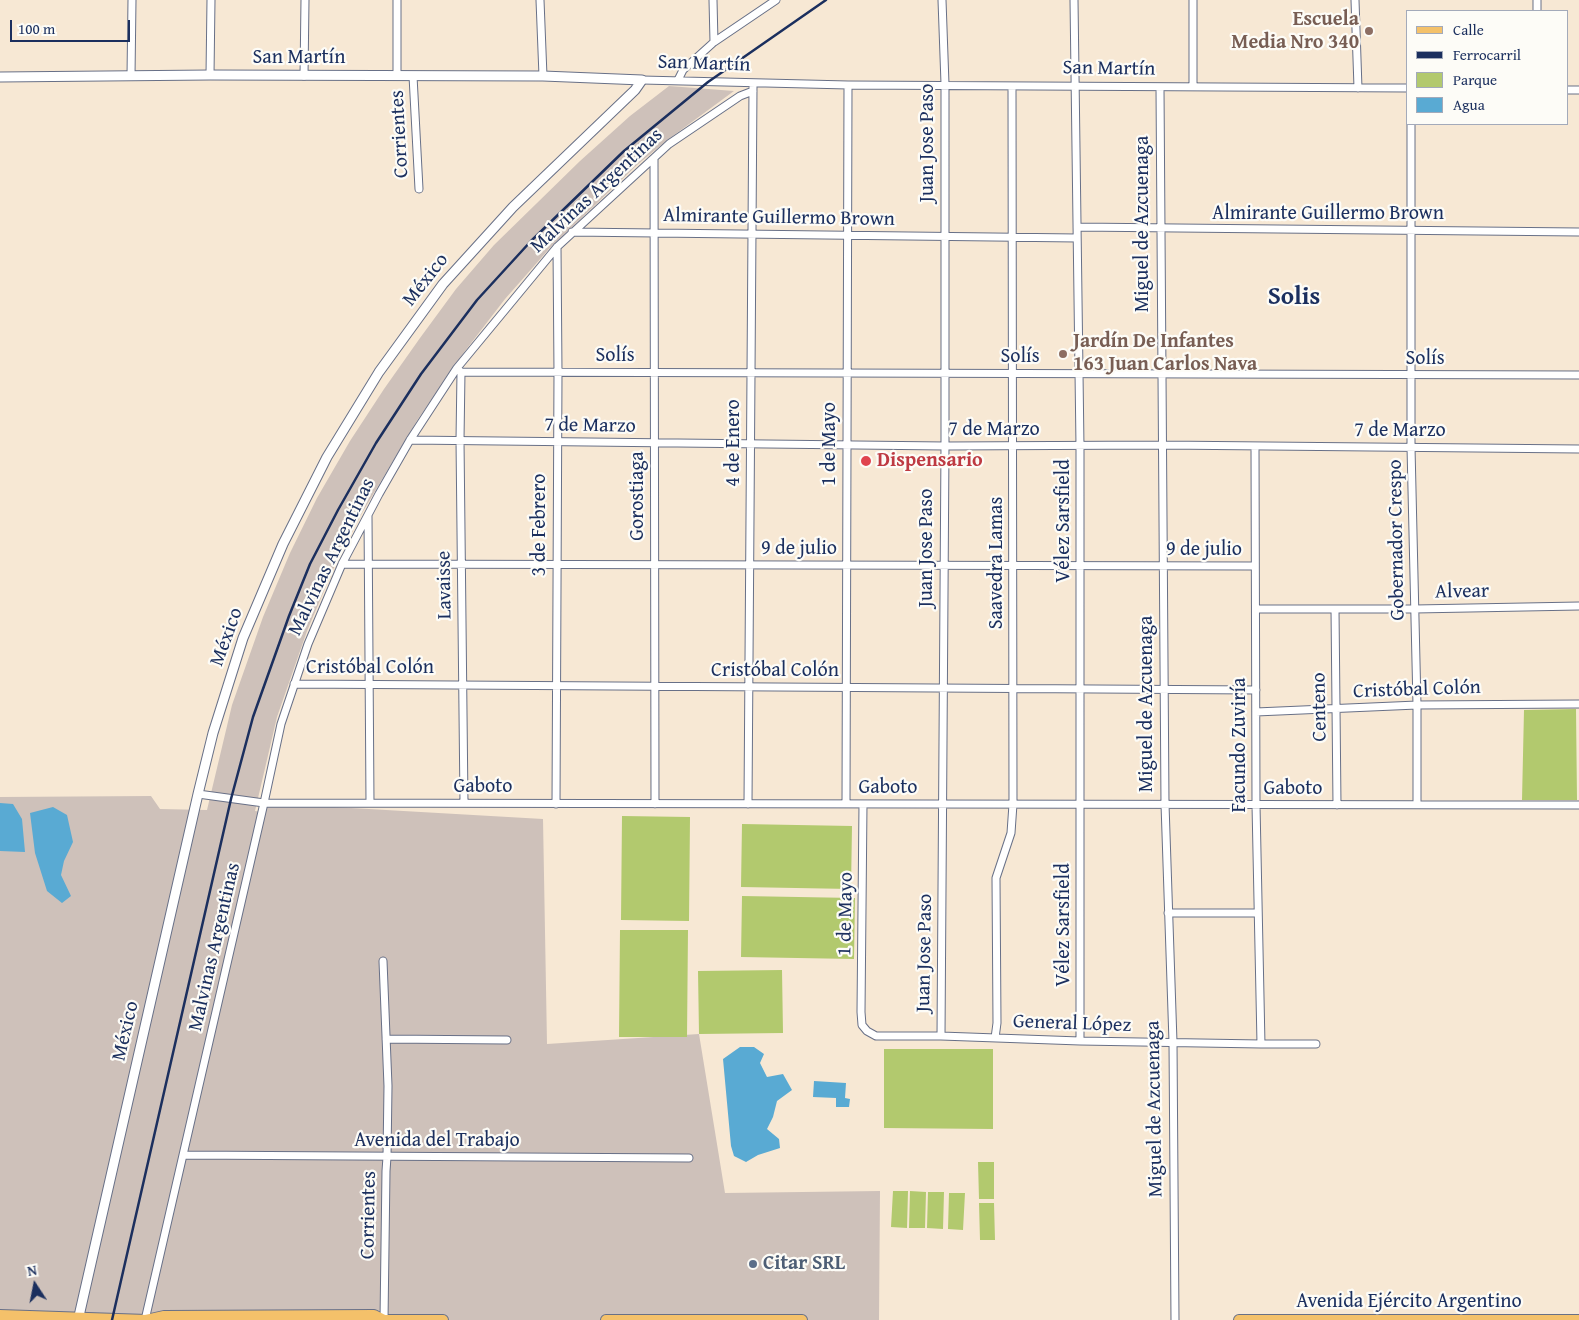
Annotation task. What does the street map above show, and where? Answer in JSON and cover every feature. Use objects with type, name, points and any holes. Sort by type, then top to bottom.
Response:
[{"type":"main road","points":[[0,1315],[146,1320],[164,1316],[374,1315],[383,1320],[443,1320]]},
{"type":"main road","points":[[606,1320],[802,1320]]},
{"type":"main road","name":"Avenida Ejército Argentino","points":[[1239,1320],[1579,1320]]},
{"type":"street","points":[[131,76],[132,0]]},
{"type":"street","points":[[210,75],[211,0]]},
{"type":"street","points":[[304,76],[305,0]]},
{"type":"street","name":"Corrientes","points":[[397,0],[397,76]]},
{"type":"street","points":[[540,0],[542,76]]},
{"type":"street","points":[[713,0],[714,42]]},
{"type":"street","points":[[678,80],[683,70],[714,42],[776,0]]},
{"type":"street","name":"Juan Jose Paso","points":[[941,1036],[945,374],[945,84],[942,0]]},
{"type":"street","name":"Vélez Sarsfield","points":[[1074,0],[1080,446],[1080,1041]]},
{"type":"street","points":[[1193,0],[1193,88]]},
{"type":"street","points":[[1356,0],[1358,88]]},
{"type":"street","name":"San Martín","points":[[0,77],[210,75],[542,76],[848,85],[945,84],[1160,88],[1406,88]]},
{"type":"street","name":"Corrientes","points":[[413,76],[419,189]]},
{"type":"street","name":"México","points":[[79,1318],[198,794],[214,733],[243,638],[283,544],[327,457],[379,372],[443,284],[468,254],[513,207],[635,90],[642,80]]},
{"type":"street","name":"4 de Enero","points":[[748,804],[753,83]]},
{"type":"street","name":"1 de Mayo","points":[[846,804],[848,85]]},
{"type":"street","name":"Saavedra Lamas","points":[[995,1038],[997,1023],[996,878],[1011,833],[1013,804],[1012,86]]},
{"type":"street","name":"Miguel de Azcuenaga","points":[[1160,88],[1165,804],[1173,1042],[1175,1320]]},
{"type":"street","name":"Malvinas Argentinas","points":[[146,1320],[281,724],[308,644],[342,564],[410,440],[459,370],[557,247],[669,144],[740,96],[753,91]]},
{"type":"street","name":"Gobernador Crespo","points":[[1411,125],[1411,447],[1417,705],[1417,805]]},
{"type":"street","name":"Gorostiaga","points":[[654,158],[655,804]]},
{"type":"street","name":"Almirante Guillermo Brown","points":[[1077,227],[1579,232]]},
{"type":"street","name":"Almirante Guillermo Brown","points":[[572,232],[1077,238]]},
{"type":"street","name":"3 de Febrero","points":[[556,804],[557,247]]},
{"type":"street","name":"Solís","points":[[459,370],[654,373],[1579,375]]},
{"type":"street","name":"Lavaisse","points":[[459,370],[464,804]]},
{"type":"street","name":"7 de Marzo","points":[[410,440],[944,446],[1163,445],[1579,449]]},
{"type":"street","name":"Facundo Zuviría","points":[[1255,446],[1256,805],[1261,1044]]},
{"type":"street","points":[[368,516],[370,803]]},
{"type":"street","name":"9 de julio","points":[[342,564],[1255,566]]},
{"type":"street","name":"Alvear","points":[[1256,609],[1415,610],[1579,606]]},
{"type":"street","name":"Centeno","points":[[1335,609],[1337,805]]},
{"type":"street","name":"Cristóbal Colón","points":[[294,684],[1256,690]]},
{"type":"street","name":"Cristóbal Colón","points":[[1256,712],[1417,705],[1579,704]]},
{"type":"street","name":"Gaboto","points":[[198,794],[264,803],[1579,805]]},
{"type":"street","name":"1 de Mayo","points":[[862,1024],[863,804]]},
{"type":"street","points":[[1168,913],[1258,913]]},
{"type":"street","name":"Corrientes","points":[[383,961],[388,1086],[383,1320]]},
{"type":"street","name":"General López","points":[[862,1024],[867,1031],[876,1036],[1316,1044]]},
{"type":"street","points":[[386,1039],[507,1040]]},
{"type":"street","name":"Avenida del Trabajo","points":[[184,1154],[689,1158]]},
{"type":"shaded area","points":[[669,86],[734,91],[637,165],[549,249],[505,299],[465,351],[418,419],[362,513],[335,565],[307,631],[277,717],[255,811],[262,812],[264,803],[543,819],[547,1044],[699,1034],[725,1193],[880,1191],[879,1320],[0,1320],[0,797],[151,796],[160,809],[207,810],[232,705],[263,617],[290,553],[317,498],[350,441],[384,389],[456,289],[494,245],[580,161],[630,116]]},
{"type":"green space","points":[[1576,709],[1577,800],[1522,800],[1524,710]]},
{"type":"green space","points":[[622,816],[690,817],[689,921],[621,920]]},
{"type":"green space","points":[[742,824],[852,826],[851,889],[741,887]]},
{"type":"green space","points":[[742,896],[855,898],[854,959],[741,957]]},
{"type":"green space","points":[[620,930],[688,930],[687,1037],[619,1037]]},
{"type":"green space","points":[[782,970],[783,1033],[699,1034],[698,971]]},
{"type":"green space","points":[[884,1049],[993,1049],[993,1129],[884,1128]]},
{"type":"green space","points":[[978,1162],[994,1162],[994,1199],[979,1199]]},
{"type":"green space","points":[[893,1191],[908,1191],[907,1228],[891,1227]]},
{"type":"green space","points":[[910,1191],[926,1192],[925,1228],[909,1228]]},
{"type":"green space","points":[[928,1192],[944,1192],[943,1229],[927,1228]]},
{"type":"green space","points":[[949,1193],[965,1193],[963,1230],[948,1229]]},
{"type":"green space","points":[[979,1203],[994,1203],[995,1240],[980,1240]]},
{"type":"water","points":[[0,803],[13,804],[22,819],[25,852],[0,851]]},
{"type":"water","points":[[53,807],[67,815],[73,842],[64,861],[61,875],[71,896],[62,903],[47,891],[35,853],[30,813]]},
{"type":"water","points":[[740,1047],[754,1047],[764,1054],[760,1063],[767,1077],[783,1074],[792,1090],[777,1101],[773,1117],[767,1129],[779,1139],[780,1148],[758,1155],[746,1162],[734,1156],[731,1146],[723,1059]]},
{"type":"water","points":[[814,1081],[846,1083],[845,1098],[850,1099],[849,1107],[836,1107],[836,1098],[813,1097]]},
{"type":"railway","points":[[112,1320],[231,799],[253,717],[289,616],[310,564],[338,510],[376,443],[421,374],[477,300],[531,241],[624,151],[708,82],[826,0]]},
{"type":"place","name":"Escuela Media Nro 340","points":[[1369,31]]},
{"type":"place","name":"Jardín De Infantes 163 Juan Carlos Nava","points":[[1063,354]]},
{"type":"place","name":"Dispensario","points":[[866,461]]},
{"type":"place","name":"Citar SRL","points":[[753,1264]]},
{"type":"district","name":"Solis","points":[[1294,298]]}]
